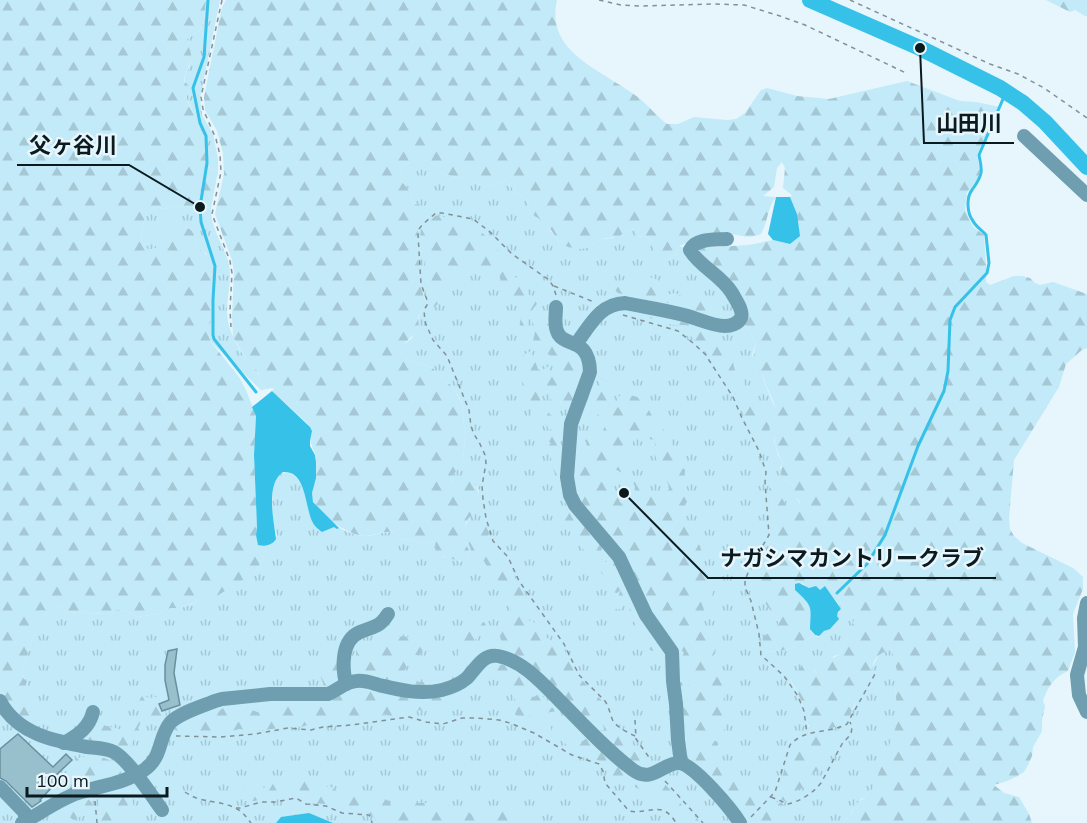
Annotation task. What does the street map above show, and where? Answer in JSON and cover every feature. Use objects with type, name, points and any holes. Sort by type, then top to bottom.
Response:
[{"type":"street","points":[[1024,136],[1087,195]]},
{"type":"street","points":[[576,344],[596,317],[606,308],[616,304],[625,303],[684,315],[722,326],[736,323],[740,320],[741,315],[731,291],[690,250],[694,243],[727,239]]},
{"type":"street","points":[[556,307],[557,333],[584,350],[588,357],[590,372],[571,424],[568,488],[575,505],[619,558],[646,615],[672,652],[681,763]]},
{"type":"street","points":[[1087,603],[1084,618],[1086,646],[1077,675],[1079,695],[1087,711]]},
{"type":"street","points":[[346,684],[345,649],[349,642],[358,633],[377,627],[388,614]]},
{"type":"street","points":[[24,823],[71,795],[128,779],[144,770],[154,761],[165,731],[173,720],[222,699],[270,694],[328,694],[349,682],[359,680],[411,692],[444,690],[466,679],[484,658],[493,655],[522,665],[614,755],[637,773],[647,776],[675,764],[687,765],[700,775],[743,822]]},
{"type":"street","points":[[2,709],[21,725],[44,738],[107,749],[116,753],[125,760],[162,810]]},
{"type":"street","points":[[64,743],[86,728],[93,712]]},
{"type":"street","points":[[0,787],[25,813],[24,823]]},
{"type":"path","points":[[222,0],[201,97],[203,109],[220,155],[221,172],[213,219],[230,261],[231,327]]},
{"type":"path","points":[[599,0],[639,6],[744,5],[806,25],[906,73]]},
{"type":"path","points":[[850,0],[990,64],[1018,74],[1044,87],[1087,118]]},
{"type":"path","points":[[556,307],[556,295],[546,277],[512,254],[473,219],[436,213],[419,229],[422,284],[427,300],[424,310],[425,322],[433,340],[447,357],[469,410],[474,434],[484,455],[486,463],[482,486],[483,499],[493,541],[508,558],[519,581],[564,644],[579,675],[605,701],[612,719],[619,728],[635,736]]},
{"type":"path","points":[[553,286],[640,321],[678,332],[705,354],[733,397],[759,451],[766,472],[769,535],[761,547],[757,561],[748,573],[745,587],[759,634],[761,655],[784,676],[798,696],[804,711],[807,734]]},
{"type":"path","points":[[743,822],[771,797],[778,785],[790,745],[807,734],[843,726],[850,721],[875,674]]},
{"type":"path","points":[[164,737],[235,736],[288,728],[311,730],[409,717],[443,724],[462,718],[499,720],[522,727],[577,758],[599,764],[607,786],[629,811],[658,809],[669,814],[676,823]]},
{"type":"path","points":[[771,797],[788,804],[817,788],[842,744],[851,734],[850,721]]},
{"type":"path","points":[[93,789],[97,823]]},
{"type":"path","points":[[185,792],[200,800],[236,808],[261,802],[296,798],[306,804],[326,806],[342,813],[369,815],[372,823]]},
{"type":"path","points":[[236,808],[251,823]]},
{"type":"green space","points":[[0,0],[206,0],[204,21],[200,30],[187,39],[191,57],[184,81],[191,88],[186,97],[203,133],[207,165],[218,171],[211,208],[197,206],[188,209],[181,206],[165,209],[158,207],[148,212],[141,237],[149,250],[156,248],[165,228],[180,223],[194,232],[195,245],[211,259],[213,265],[210,341],[239,377],[256,416],[254,455],[256,535],[260,546],[264,546],[266,550],[254,573],[212,599],[197,601],[181,608],[170,608],[158,614],[137,617],[117,609],[107,614],[69,612],[56,605],[50,612],[41,610],[22,673],[27,681],[26,696],[31,715],[25,721],[13,710],[0,687]]},
{"type":"green space","points":[[206,0],[220,0],[200,98],[202,115],[213,134],[218,171],[209,168],[205,162],[205,151],[198,124],[186,97],[190,92],[185,77],[191,59],[187,39],[200,30],[204,21]]},
{"type":"green space","points":[[226,0],[557,0],[555,18],[559,33],[567,46],[578,57],[637,96],[667,124],[678,124],[694,117],[736,119],[745,113],[761,90],[767,88],[797,96],[829,99],[907,81],[960,101],[1000,107],[977,155],[980,172],[976,183],[967,192],[965,209],[973,227],[984,235],[986,282],[990,285],[1014,276],[1022,276],[1040,285],[1053,282],[1087,294],[1087,348],[1066,364],[1059,387],[1014,460],[1009,519],[1010,529],[1014,536],[1022,543],[1073,568],[1083,577],[1083,589],[1073,614],[1075,652],[1068,671],[1055,679],[1045,696],[1042,731],[1033,747],[1032,756],[1024,772],[994,785],[1004,793],[1019,797],[1032,823],[844,823],[855,804],[866,797],[876,786],[876,780],[898,721],[895,686],[898,675],[892,651],[879,655],[876,659],[871,672],[872,677],[843,724],[823,731],[812,731],[801,700],[789,677],[792,672],[797,673],[804,661],[811,662],[816,673],[820,673],[829,660],[841,654],[842,646],[850,635],[855,618],[829,584],[820,590],[809,589],[802,583],[795,590],[810,607],[810,628],[813,634],[807,640],[798,642],[786,650],[767,652],[764,646],[764,636],[779,626],[778,621],[751,586],[749,579],[763,556],[764,548],[769,547],[778,553],[790,547],[769,541],[770,534],[779,526],[771,518],[774,513],[771,508],[773,503],[769,488],[780,490],[790,512],[800,503],[793,496],[793,486],[782,473],[783,463],[774,438],[775,407],[762,371],[755,368],[752,362],[756,343],[745,325],[744,310],[721,271],[699,253],[700,248],[706,246],[749,245],[773,240],[790,244],[797,214],[790,197],[792,195],[783,188],[785,168],[782,162],[777,168],[774,187],[763,196],[776,197],[761,234],[748,237],[721,234],[703,238],[679,246],[676,254],[663,263],[657,261],[653,241],[637,236],[634,228],[620,236],[601,239],[587,248],[568,247],[559,242],[551,230],[530,213],[528,202],[516,193],[506,180],[485,187],[443,174],[431,162],[410,162],[403,166],[399,177],[401,181],[410,191],[413,203],[425,209],[428,216],[418,229],[417,235],[420,285],[426,303],[418,317],[419,329],[400,351],[404,357],[434,369],[438,377],[451,385],[462,403],[465,436],[463,462],[451,478],[452,484],[463,485],[465,481],[473,479],[479,500],[476,511],[467,520],[466,533],[462,538],[469,550],[467,563],[438,555],[435,544],[431,541],[423,545],[414,540],[401,539],[394,532],[366,536],[352,533],[335,524],[321,512],[312,497],[316,476],[316,455],[311,441],[312,431],[307,423],[272,391],[274,389],[267,389],[260,382],[258,371],[250,364],[233,337],[234,272],[232,260],[215,214],[224,174],[223,153],[217,131],[205,110],[204,97],[222,7]]},
{"type":"green space","points":[[1046,0],[1087,0],[1087,16],[1075,10],[1070,12]]},
{"type":"green space","points":[[410,162],[431,162],[443,174],[485,187],[506,180],[516,193],[528,202],[530,213],[546,226],[559,242],[587,248],[601,239],[613,238],[635,228],[637,236],[653,241],[658,261],[663,262],[676,254],[679,246],[699,253],[720,271],[744,310],[745,325],[756,343],[752,355],[762,371],[776,410],[774,440],[783,463],[780,468],[786,480],[793,486],[793,492],[800,504],[790,513],[780,494],[770,495],[773,503],[771,508],[776,523],[780,526],[770,534],[769,541],[790,547],[778,553],[775,550],[763,553],[749,579],[751,586],[778,621],[779,626],[767,652],[786,650],[798,642],[807,640],[813,634],[819,636],[827,629],[841,609],[825,586],[829,584],[844,606],[856,618],[850,629],[850,635],[842,646],[841,654],[834,656],[820,673],[812,667],[789,677],[806,712],[808,727],[853,710],[871,670],[883,651],[892,650],[898,675],[895,687],[899,721],[876,780],[876,786],[861,799],[844,823],[0,823],[0,687],[9,705],[30,708],[25,693],[27,684],[22,673],[41,609],[56,605],[69,612],[107,614],[117,609],[137,617],[158,614],[170,608],[189,605],[254,573],[262,561],[266,550],[264,546],[274,542],[277,535],[273,514],[273,488],[278,476],[287,472],[299,480],[313,522],[338,527],[363,536],[394,532],[401,539],[414,540],[423,545],[431,541],[443,557],[453,558],[460,562],[466,559],[469,550],[462,538],[468,518],[478,506],[479,490],[476,485],[452,484],[451,478],[463,462],[465,436],[462,402],[451,385],[438,377],[434,369],[404,357],[400,351],[419,326],[418,318],[425,303],[419,279],[417,235],[418,229],[428,216],[417,204],[413,203],[410,191],[399,177],[403,166]]},
{"type":"green space","points":[[181,206],[211,208],[215,230],[229,265],[227,311],[230,327],[241,352],[258,371],[260,382],[267,389],[261,390],[210,341],[207,254],[195,245],[194,232],[180,223],[162,232],[156,248],[149,250],[145,246],[141,237],[148,212],[158,207],[165,209]]},
{"type":"green space","points":[[438,215],[477,228],[508,260],[508,265],[516,266],[515,277],[522,282],[523,290],[534,298],[541,295],[543,298],[534,307],[528,319],[529,338],[525,348],[519,329],[522,311],[517,307],[516,301],[497,289],[500,278],[488,269],[464,270],[456,279],[448,281],[443,286],[440,303],[428,314],[429,301],[423,285],[423,269],[427,258],[420,239],[422,228]]},
{"type":"green space","points":[[647,276],[658,280],[666,295],[675,293],[691,300],[705,302],[706,310],[702,313],[682,308],[674,303],[659,303],[618,293],[613,289],[612,283],[625,281],[637,286],[642,284],[641,278]]},
{"type":"green space","points":[[629,309],[675,320],[684,317],[698,322],[695,326],[696,330],[704,330],[720,351],[733,360],[737,375],[744,380],[745,387],[752,393],[762,409],[769,423],[772,442],[768,450],[758,442],[738,398],[705,351],[690,335],[686,325],[664,323]]},
{"type":"green space","points":[[541,316],[544,323],[548,323],[573,346],[587,365],[574,406],[569,409],[562,408],[550,399],[547,388],[539,387],[542,404],[561,423],[563,433],[560,434],[548,428],[545,419],[533,422],[531,403],[524,392],[522,383],[520,360],[522,356],[531,351],[538,369],[541,371],[549,366],[551,367],[547,372],[556,380],[558,378],[557,361],[548,354],[544,356],[543,364],[540,362],[541,351],[533,341],[535,332],[532,318]]},
{"type":"green space","points":[[600,379],[606,381],[611,388],[617,387],[618,391],[607,400],[611,409],[619,407],[619,396],[633,396],[640,399],[652,416],[661,422],[685,470],[688,496],[681,510],[689,530],[700,546],[706,570],[711,576],[713,595],[702,604],[706,616],[699,620],[706,630],[706,639],[716,646],[715,654],[709,656],[711,666],[718,668],[724,680],[722,682],[724,697],[722,711],[725,729],[710,739],[718,743],[722,766],[734,777],[736,783],[761,800],[760,805],[746,818],[743,818],[692,764],[687,755],[688,748],[695,743],[683,732],[680,702],[691,714],[698,713],[698,711],[690,705],[685,695],[679,693],[680,679],[684,688],[689,685],[688,677],[679,671],[679,662],[684,653],[679,647],[686,644],[686,640],[673,640],[670,630],[659,626],[646,606],[639,584],[578,500],[570,476],[576,439],[580,441],[576,446],[577,450],[581,449],[587,445],[585,440],[594,437],[594,433],[602,433],[609,424],[603,417],[587,409],[588,405],[593,402],[590,390],[594,393],[599,392]],"holes":[[[635,436],[639,441],[645,442],[645,438],[654,440],[657,467],[666,474],[661,481],[668,483],[669,490],[667,490],[671,497],[639,486],[641,480],[626,472],[625,468]],[[615,469],[624,474],[623,478],[627,485],[633,483],[635,486],[634,504],[628,510],[620,502],[613,489],[608,488],[604,483],[606,477]]]},
{"type":"green space","points":[[546,433],[561,441],[558,446],[563,451],[575,516],[579,521],[584,521],[601,541],[600,553],[595,554],[583,549],[564,524],[570,512],[561,495],[548,450],[551,443],[541,438],[542,434]]},
{"type":"green space","points":[[477,520],[480,524],[486,525],[489,534],[486,539],[487,543],[496,549],[524,591],[522,614],[524,617],[534,622],[535,631],[562,645],[577,675],[606,705],[615,725],[632,737],[635,748],[640,748],[644,752],[654,768],[639,769],[598,731],[604,730],[603,722],[598,719],[583,718],[526,659],[515,658],[508,652],[499,633],[505,625],[503,617],[511,610],[509,599],[502,584],[491,574],[484,561],[472,553],[468,542],[473,524]]},
{"type":"green space","points":[[613,555],[633,596],[627,597],[621,609],[615,609],[612,603],[619,596],[620,590],[617,593],[613,592],[605,576],[596,568],[592,559],[600,559],[609,563]]},
{"type":"green space","points":[[629,608],[639,618],[639,615],[659,644],[659,648],[652,651],[646,646],[635,621],[628,625],[623,623],[619,617]]},
{"type":"green space","points":[[470,621],[476,625],[484,622],[486,625],[472,642],[467,654],[467,672],[448,684],[408,687],[409,684],[447,676],[454,668],[458,668],[457,657],[462,647],[462,632],[466,623]]},
{"type":"green space","points":[[392,636],[417,641],[422,650],[420,655],[414,655],[401,676],[392,683],[376,679],[372,673],[363,674],[356,650],[363,646],[370,649],[377,642]]},
{"type":"green space","points":[[337,654],[341,656],[340,680],[327,688],[324,687],[317,663]]},
{"type":"green space","points":[[494,663],[518,668],[537,687],[525,687],[523,693],[534,697],[537,695],[544,697],[551,708],[554,708],[556,711],[546,713],[545,717],[551,725],[551,733],[546,734],[529,715],[518,718],[515,714],[516,702],[512,695],[503,688],[500,678],[497,677],[494,680],[487,674],[486,666]]},
{"type":"green space","points":[[351,686],[458,689],[463,692],[463,695],[457,702],[431,705],[407,716],[394,717],[385,714],[377,718],[367,715],[350,723],[343,720],[255,731],[239,729],[220,735],[181,734],[174,729],[184,719],[212,709],[215,714],[231,702],[257,712],[277,705],[290,705],[295,700]]},
{"type":"green space","points":[[142,696],[159,697],[160,700],[157,703],[160,710],[166,713],[163,722],[150,720],[141,711],[137,711],[136,706]]},
{"type":"green space","points":[[99,718],[104,719],[103,725],[131,732],[135,718],[142,720],[138,728],[142,735],[135,738],[130,746],[136,754],[134,757],[129,758],[88,740],[87,734]]},
{"type":"green space","points":[[848,726],[848,730],[834,744],[826,764],[812,774],[806,787],[797,790],[790,801],[777,796],[776,791],[780,785],[790,750],[795,743],[805,736],[831,732]]},
{"type":"green space","points":[[564,735],[578,735],[583,741],[588,737],[605,753],[606,758],[617,761],[637,778],[628,782],[615,781],[601,762],[571,751],[563,741]]},
{"type":"green space","points":[[89,755],[109,760],[117,766],[122,775],[57,794],[56,784],[70,776],[76,759]]},
{"type":"green space","points":[[658,776],[682,806],[686,807],[701,823],[682,823],[669,810],[660,806],[653,797],[635,787],[635,785]]},
{"type":"green space","points":[[261,777],[265,798],[247,801],[242,795],[249,780]]},
{"type":"green space","points":[[279,780],[286,785],[292,781],[303,781],[313,785],[331,787],[340,793],[376,795],[383,802],[390,801],[391,807],[395,807],[401,800],[404,803],[427,803],[429,807],[437,801],[445,801],[450,807],[463,808],[471,814],[477,811],[477,806],[492,809],[503,808],[507,812],[516,814],[523,823],[438,823],[436,821],[432,823],[387,823],[385,818],[380,817],[381,823],[377,823],[370,815],[344,809],[336,810],[328,804],[306,803],[300,795],[273,800],[269,797],[268,792],[274,782]]},
{"type":"green space","points":[[124,788],[131,792],[136,815],[132,823],[101,823],[99,796],[106,789]]},
{"type":"green space","points":[[85,797],[93,805],[94,816],[83,815],[74,820],[69,817],[61,821],[63,812],[72,803]]},
{"type":"green space","points":[[775,801],[784,805],[788,810],[778,823],[748,823],[767,804]]},
{"type":"water","points":[[776,197],[790,197],[797,214],[800,236],[790,244],[773,240],[768,234]]},
{"type":"water","points":[[272,391],[312,431],[310,446],[316,462],[313,502],[339,528],[334,527],[322,532],[316,527],[300,483],[291,473],[283,472],[277,478],[272,494],[276,539],[271,544],[263,546],[258,545],[256,535],[254,455],[256,416],[252,407]]},
{"type":"water","points":[[799,583],[809,588],[816,586],[820,590],[825,586],[841,609],[837,616],[839,619],[819,636],[810,629],[808,603],[795,590],[795,584]]},
{"type":"water","points":[[309,813],[333,823],[276,823],[281,817]]},
{"type":"building","points":[[177,649],[174,673],[180,705],[162,711],[159,704],[169,700],[165,680],[168,651]]},
{"type":"building","points":[[18,734],[53,767],[66,754],[72,760],[51,780],[53,786],[41,801],[32,807],[6,781],[0,778],[0,749]]},
{"type":"waterway","points":[[208,0],[204,57],[193,88],[200,123],[206,136],[207,163],[200,207],[201,222],[215,266],[213,335],[256,392]]},
{"type":"waterway","points":[[810,0],[920,48],[1000,88],[1023,103],[1045,122],[1087,167]]},
{"type":"waterway","points":[[837,593],[867,564],[885,535],[918,446],[944,391],[948,371],[950,320],[955,307],[987,273],[989,263],[986,235],[971,218],[968,201],[981,173],[979,155],[1006,92]]},
{"type":"place","name":"山田川","points":[[920,48]]},
{"type":"place","name":"父ヶ谷川","points":[[200,207]]},
{"type":"place","name":"ナガシマカントリークラブ","points":[[624,493]]}]
